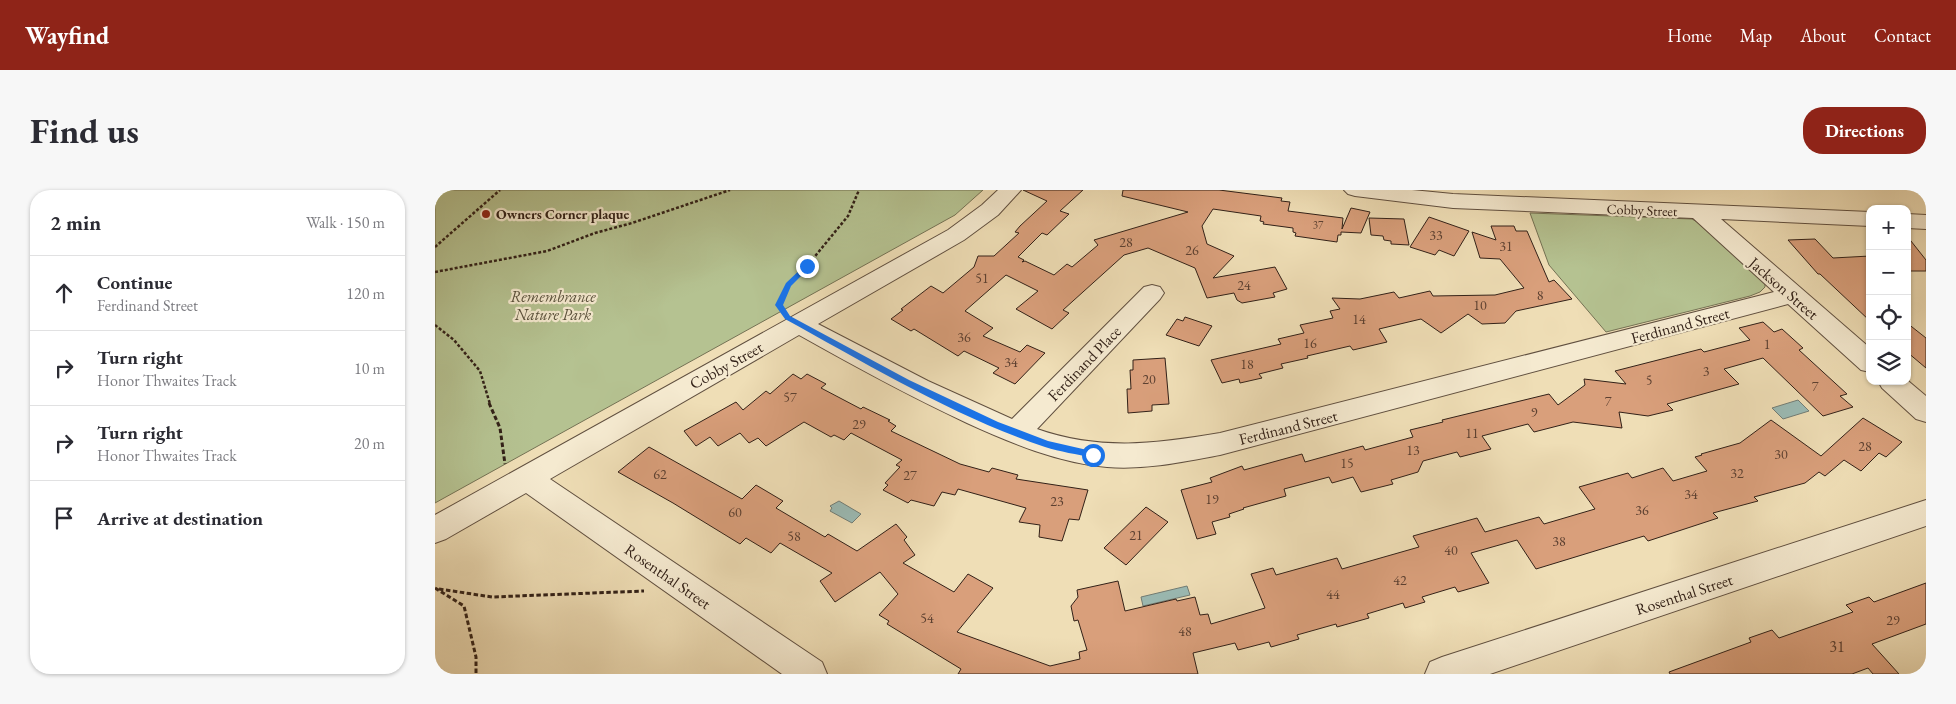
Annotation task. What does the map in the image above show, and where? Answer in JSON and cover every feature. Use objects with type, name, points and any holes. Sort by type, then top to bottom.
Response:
[{"type":"street","name":"Cobby Street","points":[[435,530],[516,471],[799,324],[956,235],[990,210],[1010,190]]},
{"type":"street","name":"Cobby Street","points":[[1355,190],[1453,201],[1866,220]]},
{"type":"street","name":"Jackson Street","points":[[1699,212],[1866,359]]},
{"type":"street","points":[[1911,221],[1926,222]]},
{"type":"street","name":"Ferdinand Place","points":[[1016,433],[1153,293]]},
{"type":"street","name":"Ferdinand Street","points":[[799,324],[907,382],[1016,433],[1047,444],[1093,455],[1150,455],[1220,444],[1793,295]]},
{"type":"street","points":[[1896,385],[1926,412]]},
{"type":"street","name":"Rosenthal Street","points":[[516,471],[810,674]]},
{"type":"street","name":"Rosenthal Street","points":[[1442,674],[1926,513]]},
{"type":"path","points":[[435,247],[500,190]]},
{"type":"path","points":[[435,272],[547,251],[595,233],[632,223],[730,190]]},
{"type":"path","points":[[799,324],[787,318],[779,305],[788,285],[807,266],[848,216],[859,190]]},
{"type":"path","points":[[435,325],[454,340],[480,371],[491,408],[516,471]]},
{"type":"path","points":[[437,588],[491,597],[653,590]]},
{"type":"path","points":[[437,588],[464,606],[476,657],[476,674]]},
{"type":"green space","name":"Remembrance Nature Park","points":[[435,190],[983,190],[955,215],[435,503]]},
{"type":"green space","points":[[1530,213],[1692,219],[1703,225],[1765,283],[1765,287],[1760,292],[1750,296],[1606,332],[1549,265]]},
{"type":"water","points":[[1798,400],[1809,411],[1783,419],[1772,408]]},
{"type":"water","points":[[839,501],[861,514],[852,523],[830,511],[832,508],[830,506]]},
{"type":"water","points":[[1187,586],[1190,595],[1143,606],[1141,597]]},
{"type":"building","points":[[1023,190],[1083,190],[1060,211],[1069,214],[1047,235],[1042,233],[1018,257],[1024,260],[1022,262],[1025,261],[1054,275],[1067,264],[1072,267],[1098,245],[1094,240],[1188,212],[1122,196],[1123,190],[1219,190],[1282,198],[1281,201],[1290,202],[1288,211],[1343,218],[1342,229],[1351,208],[1370,212],[1361,233],[1341,232],[1341,235],[1338,235],[1337,242],[1295,236],[1296,233],[1293,232],[1293,228],[1263,224],[1264,222],[1260,221],[1261,216],[1213,209],[1202,226],[1207,244],[1234,256],[1213,278],[1275,267],[1287,289],[1273,293],[1275,297],[1242,303],[1237,300],[1234,293],[1207,298],[1195,268],[1148,248],[1124,255],[1063,310],[1069,313],[1052,329],[1016,309],[1038,291],[1006,275],[965,311],[993,328],[983,336],[1020,352],[1027,345],[1045,353],[1015,384],[993,373],[999,368],[964,351],[958,356],[914,329],[911,331],[891,319],[931,286],[943,293],[974,267],[978,256],[994,256],[1019,233],[1015,232],[1047,201]]},
{"type":"building","points":[[1429,217],[1469,231],[1454,256],[1439,250],[1435,255],[1410,247]]},
{"type":"building","points":[[1369,218],[1404,219],[1409,245],[1391,244],[1391,241],[1384,240],[1383,236],[1371,235]]},
{"type":"building","points":[[1491,226],[1514,226],[1516,231],[1527,231],[1549,282],[1554,280],[1572,299],[1516,311],[1505,323],[1482,324],[1468,314],[1441,333],[1421,319],[1379,329],[1387,342],[1353,350],[1350,346],[1307,356],[1308,358],[1281,364],[1283,368],[1259,374],[1262,378],[1240,383],[1239,379],[1222,383],[1211,360],[1281,344],[1278,339],[1304,333],[1300,325],[1333,318],[1330,311],[1340,309],[1332,298],[1360,299],[1394,292],[1399,298],[1430,291],[1433,296],[1495,295],[1524,288],[1500,259],[1480,258],[1472,232],[1496,240]]},
{"type":"building","points":[[1815,239],[1833,258],[1866,256],[1866,317],[1818,274],[1788,240]]},
{"type":"building","points":[[1911,241],[1926,260],[1926,271],[1911,271]]},
{"type":"building","points":[[1185,317],[1212,326],[1199,346],[1166,335],[1177,319],[1183,321]]},
{"type":"building","points":[[1763,322],[1774,332],[1782,329],[1803,348],[1799,350],[1847,394],[1840,396],[1853,407],[1823,416],[1763,358],[1724,369],[1739,384],[1667,404],[1673,410],[1648,416],[1619,412],[1622,428],[1573,422],[1534,432],[1528,424],[1482,436],[1491,449],[1460,457],[1457,452],[1423,461],[1418,472],[1391,480],[1393,484],[1361,492],[1353,477],[1332,483],[1329,477],[1284,489],[1286,496],[1243,508],[1229,514],[1230,517],[1212,522],[1216,534],[1197,539],[1181,490],[1212,482],[1210,478],[1242,466],[1244,470],[1302,454],[1305,462],[1363,446],[1365,450],[1413,437],[1410,430],[1443,422],[1442,420],[1549,394],[1558,405],[1585,385],[1584,379],[1626,384],[1615,371],[1701,349],[1704,352],[1750,340],[1739,328]]},
{"type":"building","points":[[1911,326],[1926,338],[1926,368],[1911,355]]},
{"type":"building","points":[[1165,358],[1169,404],[1152,405],[1152,411],[1128,413],[1127,389],[1131,389],[1130,370],[1133,370],[1133,360]]},
{"type":"building","points":[[793,374],[801,379],[807,374],[826,384],[821,388],[861,409],[863,407],[890,420],[888,421],[896,426],[891,431],[960,464],[989,472],[992,468],[1018,475],[1016,479],[1088,490],[1079,520],[1069,519],[1062,541],[1039,537],[1040,525],[1019,522],[1026,508],[958,489],[955,495],[942,492],[934,506],[911,500],[908,503],[883,490],[888,485],[885,483],[900,467],[896,465],[902,460],[851,433],[844,440],[834,435],[831,437],[804,422],[766,446],[758,438],[749,443],[740,433],[718,446],[710,437],[696,446],[684,431],[736,402],[743,410],[766,391],[770,394]]},
{"type":"building","points":[[1863,418],[1902,442],[1886,457],[1879,453],[1861,471],[1844,460],[1825,476],[1819,472],[1805,483],[1754,497],[1758,501],[1713,513],[1718,518],[1648,541],[1644,536],[1536,569],[1517,540],[1471,553],[1489,583],[1458,592],[1455,587],[1422,597],[1425,602],[1405,608],[1403,603],[1367,614],[1369,618],[1337,627],[1336,624],[1297,635],[1299,639],[1271,647],[1269,642],[1238,650],[1235,643],[1193,653],[1198,674],[958,674],[961,669],[887,624],[889,621],[879,615],[898,594],[880,572],[835,602],[820,581],[832,573],[780,543],[771,553],[746,538],[740,544],[618,472],[649,447],[742,499],[756,485],[783,501],[776,508],[825,537],[828,534],[857,551],[896,524],[907,537],[904,540],[915,555],[903,563],[954,592],[968,574],[993,588],[957,632],[1050,666],[1080,659],[1079,652],[1087,650],[1078,620],[1074,621],[1071,606],[1078,597],[1077,590],[1118,581],[1125,611],[1176,599],[1177,601],[1195,597],[1200,615],[1208,614],[1211,624],[1265,608],[1251,574],[1273,568],[1276,575],[1337,558],[1342,569],[1419,547],[1413,536],[1477,518],[1485,532],[1539,517],[1544,524],[1595,509],[1579,487],[1628,473],[1632,478],[1663,468],[1673,481],[1707,471],[1695,457],[1740,443],[1771,420],[1821,456]]},
{"type":"building","points":[[1146,507],[1168,522],[1126,565],[1104,548]]},
{"type":"building","points":[[1926,583],[1926,624],[1872,644],[1899,674],[1873,674],[1868,668],[1852,674],[1670,674],[1669,672],[1751,642],[1749,638],[1772,630],[1779,638],[1853,612],[1846,605],[1869,597],[1874,602]]},
{"type":"place","name":"Owners Corner plaque","points":[[486,214]]},
{"type":"route","points":[[807,266],[788,285],[779,305],[787,318],[907,382],[995,424],[1047,444],[1093,455]]}]
